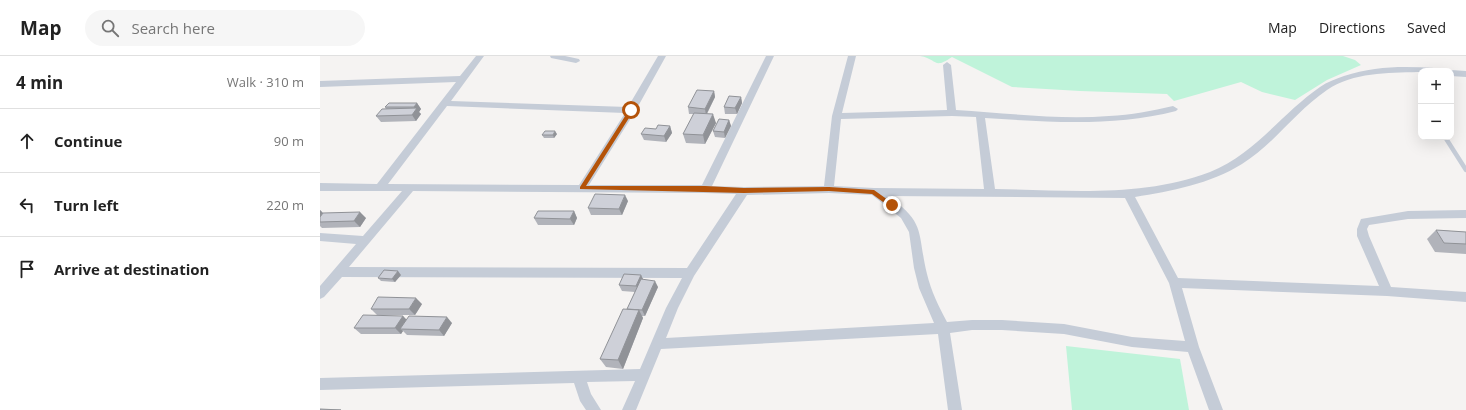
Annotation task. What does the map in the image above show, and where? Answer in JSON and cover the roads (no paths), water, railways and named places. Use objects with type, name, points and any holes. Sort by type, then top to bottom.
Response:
[{"type":"street","points":[[379,188],[480,56]]},
{"type":"street","points":[[554,56],[576,61]]},
{"type":"street","points":[[582,188],[631,110],[662,56]]},
{"type":"street","points":[[705,189],[770,56]]},
{"type":"street","points":[[829,189],[838,116],[852,56]]},
{"type":"street","points":[[947,65],[952,113]]},
{"type":"street","points":[[320,187],[744,190],[829,189],[874,192],[1128,194],[1163,189],[1193,182],[1240,161],[1276,133],[1320,90],[1332,83],[1374,70],[1403,68],[1418,69]]},
{"type":"street","points":[[1454,73],[1466,74]]},
{"type":"street","points":[[320,84],[462,79]]},
{"type":"street","points":[[444,103],[631,110]]},
{"type":"street","points":[[838,116],[952,113],[1071,120],[1110,119],[1145,115],[1173,109]]},
{"type":"street","points":[[980,114],[990,193]]},
{"type":"street","points":[[320,294],[410,188]]},
{"type":"street","points":[[629,410],[672,308],[690,273],[744,190]]},
{"type":"street","points":[[874,192],[900,210],[912,226],[916,237],[921,275],[932,305],[943,328],[955,410]]},
{"type":"street","points":[[1128,194],[1175,283],[1193,347],[1216,410]]},
{"type":"street","points":[[1387,291],[1363,236],[1362,229],[1365,222],[1408,214],[1466,214]]},
{"type":"street","points":[[320,237],[366,240]]},
{"type":"street","points":[[339,272],[690,273]]},
{"type":"street","points":[[1175,283],[1387,291],[1466,297]]},
{"type":"street","points":[[658,344],[943,328],[972,325],[1002,325],[1064,329],[1132,342],[1193,347]]},
{"type":"street","points":[[320,384],[643,375]]},
{"type":"street","points":[[578,376],[585,397],[594,410]]},
{"type":"lane","points":[[1447,140],[1466,170]]}]
